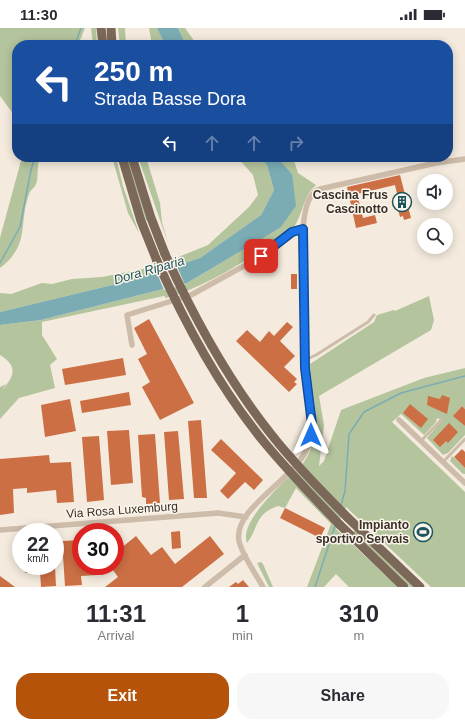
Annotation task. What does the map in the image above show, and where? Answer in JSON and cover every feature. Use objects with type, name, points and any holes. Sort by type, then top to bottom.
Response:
[{"type":"main road","points":[[101,28],[102,40]]},
{"type":"main road","points":[[111,28],[112,40]]},
{"type":"main road","points":[[123,162],[141,221],[157,261],[182,316],[207,362],[241,411],[283,465],[340,525],[404,587]]},
{"type":"main road","points":[[134,162],[146,203],[165,254],[194,315],[237,388],[290,458],[347,517],[420,587]]},
{"type":"street","points":[[453,161],[465,159]]},
{"type":"street","points":[[263,587],[239,541],[240,530],[246,517],[303,459],[312,424],[305,360],[303,229],[309,202],[316,190],[443,162]]},
{"type":"street","points":[[132,345],[126,315],[191,295],[255,260],[292,232],[303,229]]},
{"type":"street","points":[[399,420],[465,483]]},
{"type":"street","name":"Via Rosa Luxemburg","points":[[0,530],[218,513],[246,517]]},
{"type":"street","points":[[204,587],[245,554]]},
{"type":"lane","points":[[305,360],[316,355],[372,319],[374,315]]},
{"type":"lane","points":[[421,441],[441,420]]},
{"type":"lane","points":[[443,462],[465,439]]},
{"type":"green space","points":[[0,28],[85,28],[80,40],[12,40],[12,112],[0,96]]},
{"type":"green space","points":[[91,28],[96,28],[97,40],[92,40]]},
{"type":"green space","points":[[118,28],[125,28],[126,40],[119,40]]},
{"type":"green space","points":[[149,28],[157,28],[163,40],[151,40]]},
{"type":"green space","points":[[178,28],[185,28],[193,40],[184,40]]},
{"type":"green space","points":[[21,162],[39,162],[37,182],[30,193],[26,205],[20,242],[10,259],[0,268],[0,238]]},
{"type":"green space","points":[[113,162],[117,162],[123,186],[139,233],[128,213]]},
{"type":"green space","points":[[128,162],[131,162],[149,220],[146,221]]},
{"type":"green space","points":[[140,162],[148,162],[160,203],[162,222],[168,243]]},
{"type":"green space","points":[[241,162],[264,162],[267,165],[274,190],[261,215],[200,258],[129,281],[0,312],[0,293],[11,294],[42,283],[52,284],[72,279],[102,277],[148,268],[208,245],[249,207],[258,195],[253,175]]},
{"type":"green space","points":[[281,162],[295,162],[298,173],[316,185],[308,194],[294,227],[233,268],[200,285],[166,298],[164,296],[42,322],[42,335],[57,359],[50,365],[55,388],[19,398],[0,419],[0,387],[6,384],[2,390],[10,380],[13,371],[10,363],[0,355],[0,325],[41,320],[187,283],[280,228],[292,174]]},
{"type":"green space","points":[[429,296],[434,320],[431,330],[319,396],[324,425],[319,466],[324,461],[341,410],[424,378],[465,368],[465,409],[462,406],[454,415],[465,426],[465,435],[448,453],[443,455],[427,438],[442,420],[437,418],[436,422],[424,435],[401,414],[392,422],[465,492],[465,587],[431,587],[346,507],[336,529],[398,587],[349,587],[336,574],[324,587],[307,587],[331,524],[296,488],[285,508],[278,506],[270,509],[261,517],[247,543],[246,534],[257,511],[304,462],[310,450],[316,426],[316,414],[310,364],[374,322],[377,315],[395,311]]},
{"type":"green space","points":[[452,456],[465,468],[465,474],[463,474],[450,461]]},
{"type":"green space","points":[[355,530],[415,587],[410,587],[353,532]]},
{"type":"green space","points":[[261,562],[273,587],[269,587],[257,563]]},
{"type":"water","points":[[157,28],[178,28],[184,40],[163,40]]},
{"type":"water","points":[[264,162],[281,162],[292,174],[296,206],[280,228],[187,283],[41,320],[0,325],[0,312],[129,281],[200,258],[261,215],[274,190],[267,165]]},
{"type":"pier","points":[[176,264],[185,285],[164,290],[156,271]]},
{"type":"building","name":"Cascina Frus Cascinotto","points":[[400,175],[411,218],[404,220],[403,216],[400,217],[396,202],[399,202],[395,185],[357,194],[363,218],[375,215],[377,223],[356,228],[347,187]]},
{"type":"building","points":[[291,274],[297,274],[297,289],[291,289]]},
{"type":"building","points":[[149,319],[194,403],[160,420],[142,387],[150,382],[138,359],[147,354],[134,328]]},
{"type":"building","points":[[287,322],[293,327],[280,341],[295,356],[284,367],[297,379],[294,382],[297,384],[289,392],[236,341],[247,330],[260,342],[269,331],[274,336]]},
{"type":"building","points":[[123,358],[126,375],[65,385],[62,369]]},
{"type":"building","points":[[129,392],[131,405],[82,413],[80,401]]},
{"type":"building","points":[[442,395],[450,398],[447,414],[427,405],[428,396],[440,399]]},
{"type":"building","points":[[70,399],[76,431],[45,437],[41,405]]},
{"type":"building","points":[[410,404],[428,419],[421,428],[403,413]]},
{"type":"building","points":[[462,406],[465,409],[465,426],[453,416]]},
{"type":"building","points":[[201,420],[207,498],[194,498],[188,421]]},
{"type":"building","points":[[449,423],[458,432],[448,443],[446,441],[440,447],[433,440]]},
{"type":"building","points":[[129,430],[133,483],[111,485],[107,431]]},
{"type":"building","points":[[178,431],[184,499],[169,500],[164,432]]},
{"type":"building","points":[[155,434],[160,503],[146,504],[146,498],[142,497],[138,435]]},
{"type":"building","points":[[99,436],[104,500],[87,502],[82,437]]},
{"type":"building","points":[[221,439],[263,480],[254,490],[245,482],[228,499],[220,491],[236,473],[211,450]]},
{"type":"building","points":[[462,449],[465,452],[465,468],[454,457]]},
{"type":"building","points":[[49,455],[50,463],[71,462],[74,502],[57,503],[56,490],[27,493],[27,488],[13,489],[14,513],[0,515],[0,459]]},
{"type":"building","points":[[285,508],[325,528],[320,538],[280,518]]},
{"type":"building","points":[[180,531],[181,548],[172,549],[171,532]]},
{"type":"building","points":[[136,536],[151,555],[162,547],[175,564],[210,536],[224,554],[182,587],[105,587],[118,577],[117,575],[124,575],[124,546]]},
{"type":"building","points":[[72,540],[72,575],[97,575],[81,576],[82,585],[65,586],[64,541]]},
{"type":"building","points":[[40,575],[55,575],[56,586],[41,587]]},
{"type":"building","points":[[0,576],[15,587],[0,587]]},
{"type":"building","points":[[243,580],[249,587],[229,587],[236,582],[238,584]]},
{"type":"waterway","points":[[77,40],[81,28]]},
{"type":"waterway","points":[[0,263],[20,227],[33,162]]},
{"type":"waterway","points":[[341,505],[345,491],[349,434],[364,412],[401,393],[465,376]]},
{"type":"waterway","points":[[315,587],[335,526]]},
{"type":"place","name":"Cascina Frus Cascinotto","points":[[402,202]]},
{"type":"place","name":"Impianto sportivo Servais","points":[[423,532]]},
{"type":"route","points":[[261,256],[292,232],[303,229],[305,368],[306,385],[311,411],[311,435]]},
{"type":"water label","name":"Dora Riparia","points":[[149,270]]}]
